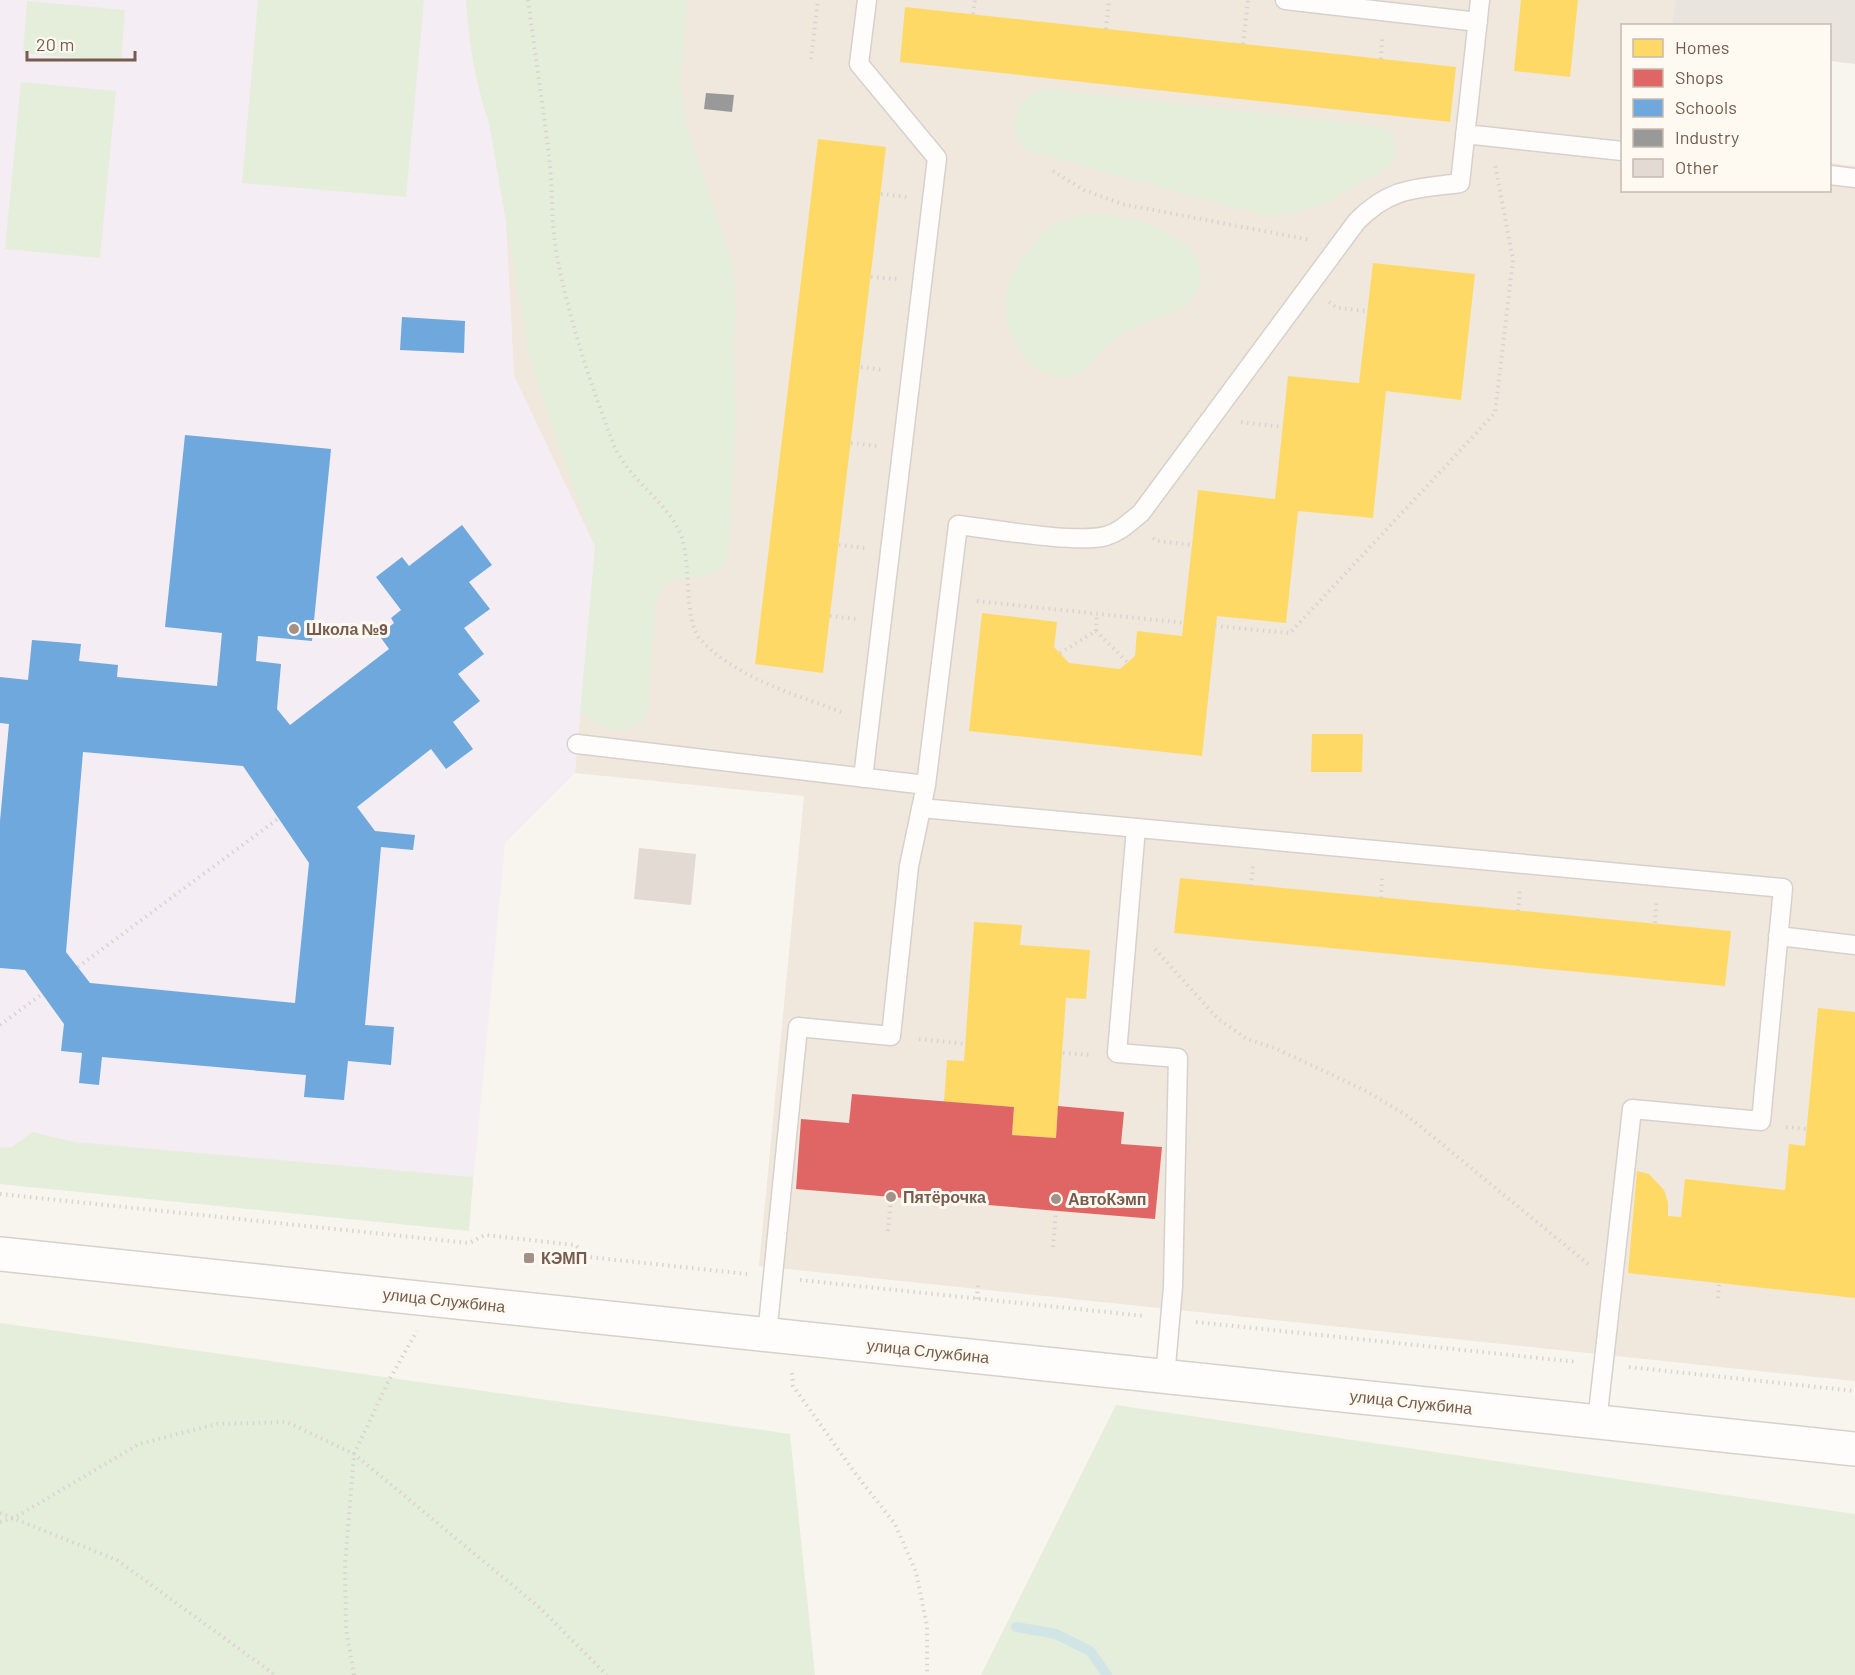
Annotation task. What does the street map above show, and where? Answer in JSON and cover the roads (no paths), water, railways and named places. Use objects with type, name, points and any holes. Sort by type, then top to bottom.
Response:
[{"type":"street","name":"улица Службина","points":[[0,1254],[1855,1449]]},
{"type":"lane","points":[[863,778],[937,158],[860,64],[867,0]]},
{"type":"lane","points":[[1285,0],[1478,22]]},
{"type":"lane","points":[[777,1335],[773,1277],[798,1027],[891,1036],[909,866],[926,785],[958,525],[1082,538],[1106,536],[1133,520],[1339,245],[1375,203],[1394,193],[1460,183],[1480,0]]},
{"type":"lane","points":[[1465,134],[1621,151]]},
{"type":"lane","points":[[1831,175],[1855,178]]},
{"type":"lane","points":[[578,744],[926,785]]},
{"type":"lane","points":[[921,808],[1783,888],[1761,1122],[1632,1110],[1597,1422]]},
{"type":"lane","points":[[1136,828],[1117,1053],[1178,1058],[1170,1319],[1165,1377]]},
{"type":"lane","points":[[1778,936],[1855,945]]},
{"type":"waterway","points":[[1016,1627],[1056,1634],[1090,1651],[1107,1675]]},
{"type":"place","name":"Школа №9","points":[[294,629]]},
{"type":"place","name":"Пятёрочка","points":[[891,1197]]},
{"type":"place","name":"АвтоКэмп","points":[[1056,1199]]},
{"type":"place","name":"КЭМП","points":[[529,1258]]}]
